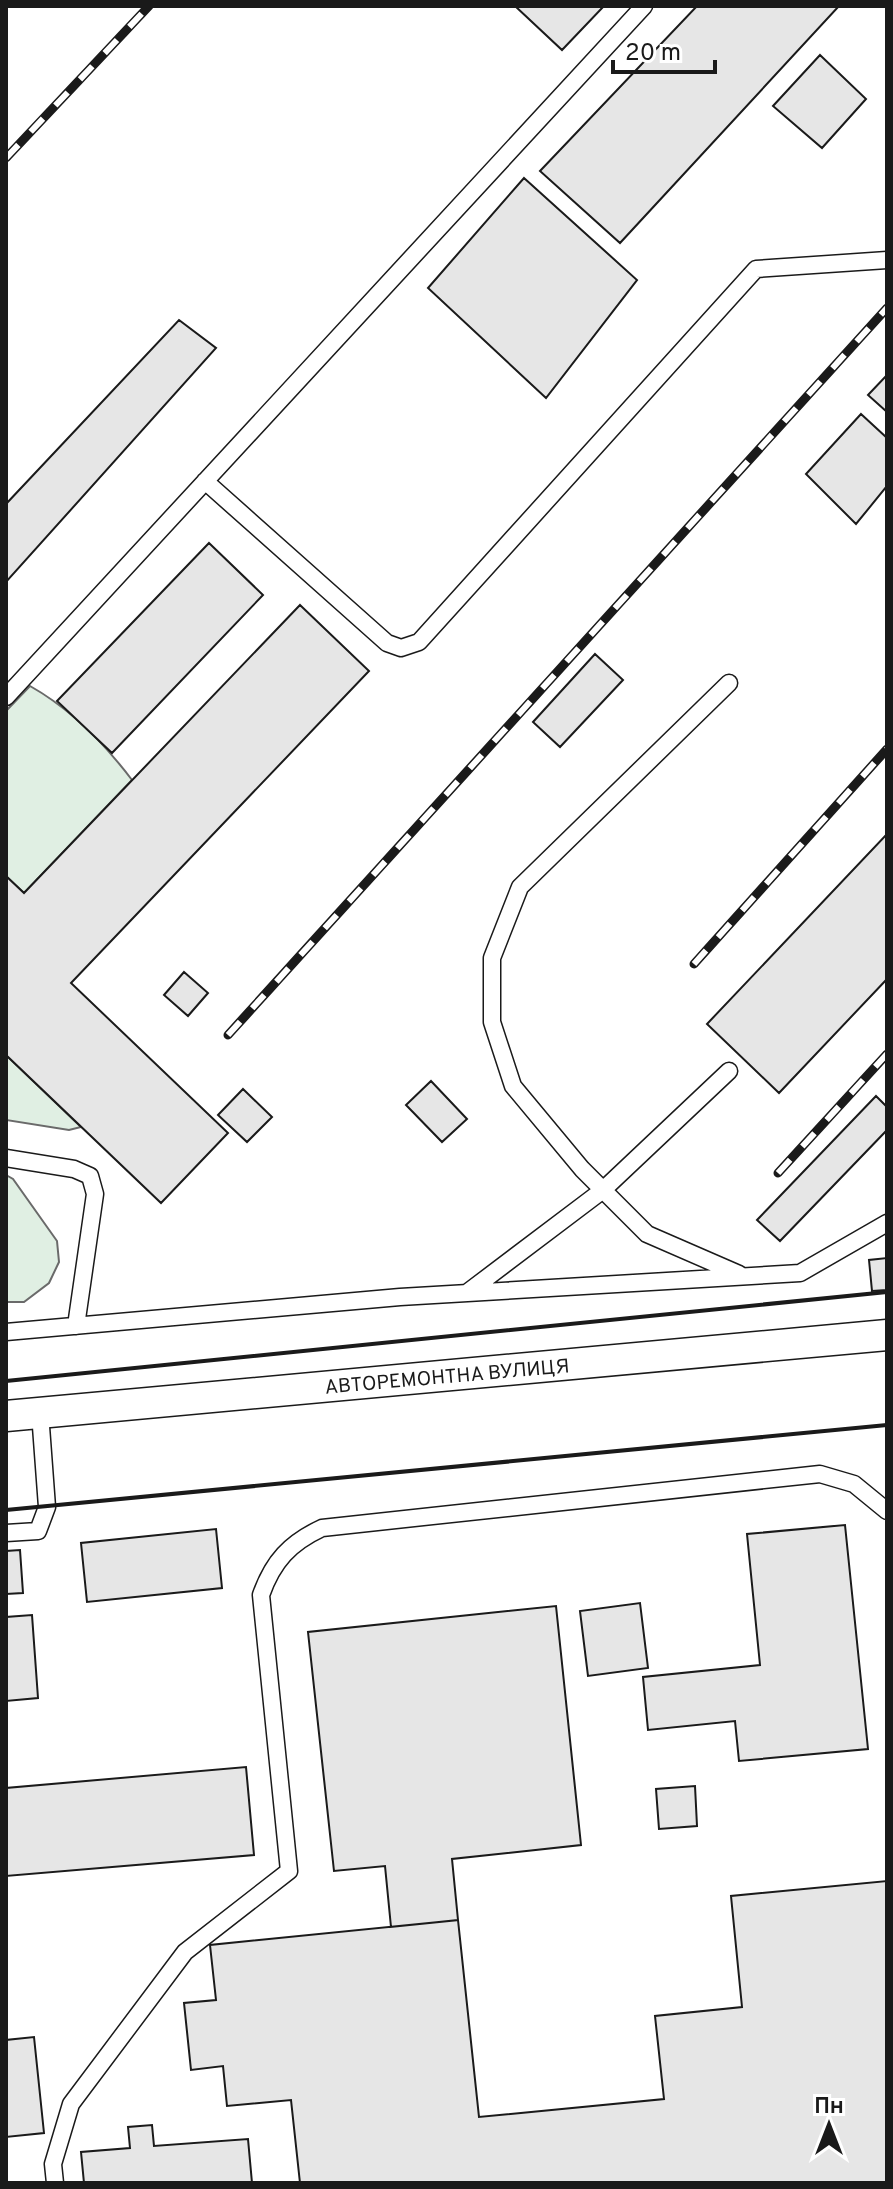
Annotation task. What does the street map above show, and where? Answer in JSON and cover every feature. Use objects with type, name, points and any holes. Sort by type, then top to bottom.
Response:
[{"type":"street","name":"АВТОРЕМОНТНА ВУЛИЦЯ","points":[[6,1416],[887,1335]]},
{"type":"lane","points":[[6,697],[644,6]]},
{"type":"lane","points":[[205,481],[387,643],[401,648],[419,642],[756,269],[887,260]]},
{"type":"lane","points":[[729,683],[520,887],[492,958],[492,1022],[513,1086],[582,1169],[647,1234],[744,1276]]},
{"type":"lane","points":[[467,1293],[603,1190],[729,1071]]},
{"type":"lane","points":[[6,1158],[74,1169],[90,1176],[95,1194],[76,1326]]},
{"type":"lane","points":[[6,1332],[467,1293],[800,1273],[887,1223]]},
{"type":"lane","points":[[6,1533],[38,1531],[47,1507],[40,1413]]},
{"type":"lane","points":[[55,2183],[53,2164],[71,2104],[185,1952],[289,1871],[261,1595],[269,1573],[282,1553],[301,1538],[322,1528],[820,1474],[854,1484],[887,1511]]},
{"type":"green space","points":[[30,686],[86,728],[132,780],[24,893],[6,876],[6,711]]},
{"type":"green space","points":[[6,1055],[81,1127],[69,1130],[6,1120]]},
{"type":"green space","points":[[6,1175],[13,1179],[57,1241],[59,1262],[49,1283],[24,1302],[6,1302]]},
{"type":"building","points":[[515,6],[604,6],[562,50]]},
{"type":"building","points":[[697,6],[839,6],[620,243],[540,171]]},
{"type":"building","points":[[820,55],[866,99],[822,148],[773,106]]},
{"type":"building","points":[[524,178],[637,280],[546,398],[428,288]]},
{"type":"building","points":[[179,320],[216,348],[6,582],[6,504]]},
{"type":"building","points":[[887,375],[887,412],[868,395]]},
{"type":"building","points":[[861,414],[887,438],[887,486],[856,524],[806,474]]},
{"type":"building","points":[[209,543],[263,595],[112,753],[57,701]]},
{"type":"building","points":[[300,605],[369,671],[71,983],[228,1133],[161,1203],[6,1055],[6,876],[24,893]]},
{"type":"building","points":[[595,654],[623,680],[560,747],[533,722]]},
{"type":"building","points":[[887,834],[887,979],[779,1093],[707,1024]]},
{"type":"building","points":[[184,972],[208,993],[188,1016],[164,995]]},
{"type":"building","points":[[431,1081],[467,1119],[442,1142],[406,1105]]},
{"type":"building","points":[[243,1089],[272,1117],[247,1142],[218,1115]]},
{"type":"building","points":[[876,1096],[887,1107],[887,1130],[780,1241],[757,1220]]},
{"type":"building","points":[[887,1258],[887,1290],[872,1291],[869,1260]]},
{"type":"building","points":[[845,1525],[868,1749],[739,1761],[735,1721],[648,1730],[643,1677],[760,1665],[747,1534]]},
{"type":"building","points":[[216,1529],[222,1588],[87,1602],[81,1543]]},
{"type":"building","points":[[20,1550],[23,1593],[6,1594],[6,1551]]},
{"type":"building","points":[[640,1603],[648,1668],[588,1676],[580,1611]]},
{"type":"building","points":[[556,1606],[581,1845],[452,1859],[458,1920],[391,1927],[385,1866],[334,1871],[308,1632]]},
{"type":"building","points":[[32,1615],[38,1698],[6,1701],[6,1617]]},
{"type":"building","points":[[246,1767],[254,1855],[6,1876],[6,1788]]},
{"type":"building","points":[[695,1786],[697,1826],[659,1829],[656,1789]]},
{"type":"building","points":[[887,1881],[887,2183],[300,2183],[291,2100],[227,2106],[223,2066],[191,2070],[184,2003],[216,2000],[210,1945],[458,1920],[479,2117],[664,2099],[655,2016],[742,2007],[731,1896]]},
{"type":"building","points":[[34,2037],[44,2133],[6,2137],[6,2040]]},
{"type":"building","points":[[152,2125],[154,2146],[248,2139],[252,2183],[84,2183],[81,2152],[130,2148],[128,2127]]},
{"type":"railway","points":[[6,158],[149,6]]},
{"type":"railway","points":[[228,1035],[887,308]]},
{"type":"railway","points":[[694,964],[887,749]]},
{"type":"railway","points":[[778,1173],[887,1054]]},
{"type":"wall","points":[[6,1381],[887,1292]]},
{"type":"wall","points":[[6,1510],[887,1425]]}]
